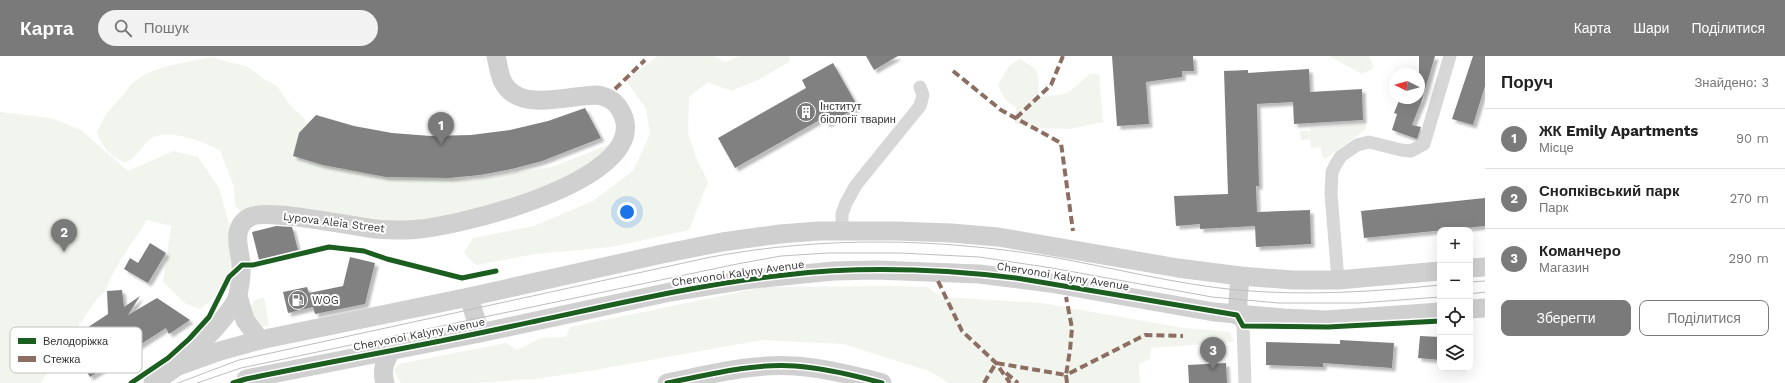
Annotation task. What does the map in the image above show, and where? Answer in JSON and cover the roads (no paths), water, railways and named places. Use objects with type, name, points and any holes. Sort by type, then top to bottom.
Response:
[{"type":"main road","name":"Lypova Aleia Street","points":[[178,366],[204,341],[224,317],[238,296],[242,265],[237,238],[243,222],[250,217],[262,214],[287,216],[376,229],[431,228],[483,217],[530,202],[572,183],[597,168],[612,155],[622,142],[625,123],[622,112],[616,104],[606,96],[597,95],[531,101],[515,95],[503,80],[496,56]]},
{"type":"main road","points":[[153,383],[178,366],[260,340],[469,297],[722,242],[767,236],[842,230],[951,233],[998,237],[1178,268],[1240,276],[1292,280],[1338,280],[1437,271]]},
{"type":"main road","points":[[1473,268],[1485,267]]},
{"type":"main road","name":"Chervonoi Kalyny Avenue","points":[[240,381],[480,333],[670,292],[786,274],[840,271],[927,271],[979,274],[1050,283],[1237,315],[1326,320],[1437,312]]},
{"type":"main road","points":[[1237,315],[1240,276]]},
{"type":"main road","points":[[238,296],[245,320],[260,340]]},
{"type":"main road","points":[[469,297],[480,333]]},
{"type":"main road","points":[[1473,309],[1485,308]]},
{"type":"main road","points":[[385,383],[383,376],[384,364],[391,350]]},
{"type":"main road","points":[[667,383],[766,366],[793,366],[839,372],[882,383]]},
{"type":"main road","points":[[240,381],[275,383]]},
{"type":"street","points":[[1338,280],[1331,194],[1332,172],[1342,156],[1357,145],[1369,142],[1411,151],[1424,144],[1450,56]]},
{"type":"street","points":[[842,230],[842,214],[846,203],[856,185],[920,106],[923,95],[920,87]]},
{"type":"street","points":[[1237,315],[1242,326],[1245,383]]},
{"type":"tram line","points":[[178,383],[239,360],[711,257],[796,245],[881,242],[967,246],[1052,257],[1191,284],[1262,292],[1313,293],[1389,290],[1437,285]]},
{"type":"tram line","points":[[197,383],[241,368],[781,256],[828,253],[900,253],[979,257],[1052,268],[1212,297],[1279,303],[1360,303],[1437,297]]},
{"type":"tram line","points":[[1473,282],[1485,281]]},
{"type":"tram line","points":[[1473,294],[1485,292]]},
{"type":"place","name":"Інститут біології тварин","points":[[806,112]]},
{"type":"place","name":"ЖК Emily Apartments","points":[[441,145]]},
{"type":"place","name":"Снопківський парк","points":[[64,252]]},
{"type":"place","name":"WOG","points":[[298,300]]},
{"type":"place","name":"Команчеро","points":[[1213,370]]}]
